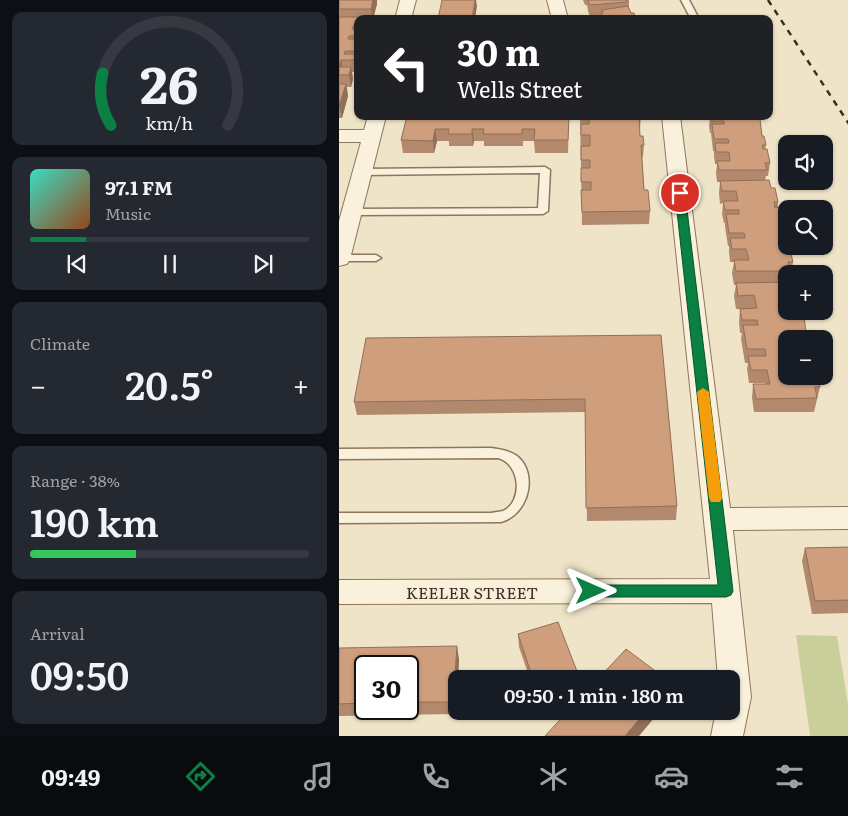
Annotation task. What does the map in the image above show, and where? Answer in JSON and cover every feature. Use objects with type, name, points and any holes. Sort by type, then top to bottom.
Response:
[{"type":"street","points":[[404,15],[408,0]]},
{"type":"street","points":[[555,0],[559,15]]},
{"type":"street","points":[[339,259],[376,120]]},
{"type":"street","points":[[671,120],[726,591],[735,697],[727,736]]},
{"type":"street","points":[[339,136],[371,136]]},
{"type":"street","points":[[718,519],[848,518]]},
{"type":"street","name":"KEELER STREET","points":[[339,592],[726,591]]},
{"type":"lane","points":[[685,0],[693,15]]},
{"type":"lane","points":[[351,212],[543,211],[545,170],[362,172]]},
{"type":"lane","points":[[339,259],[376,258]]},
{"type":"lane","points":[[339,454],[491,453],[506,455],[518,464],[522,477],[520,499],[516,508],[507,515],[491,518],[339,518]]},
{"type":"green space","points":[[796,635],[837,636],[848,704],[848,736],[810,736]]},
{"type":"building","points":[[339,0],[373,0],[371,9],[339,9]]},
{"type":"building","points":[[442,0],[475,0],[473,15],[439,15]]},
{"type":"building","points":[[588,0],[626,0],[627,2],[590,5]]},
{"type":"building","points":[[628,6],[631,13],[635,15],[602,15],[602,10]]},
{"type":"building","points":[[339,17],[354,17],[352,29],[354,29],[354,36],[349,36],[348,39],[354,39],[354,51],[345,51],[344,54],[354,54],[354,60],[341,60],[339,66]]},
{"type":"building","points":[[339,67],[351,67],[349,75],[339,75]]},
{"type":"building","points":[[339,84],[346,84],[339,106]]},
{"type":"building","points":[[406,120],[569,120],[568,140],[534,140],[535,129],[522,129],[522,134],[483,134],[484,129],[472,129],[472,134],[448,134],[449,129],[435,129],[433,141],[401,140]]},
{"type":"building","points":[[589,120],[639,120],[640,136],[643,136],[644,145],[641,145],[644,190],[648,190],[650,211],[582,212],[581,190],[591,190],[591,182],[581,182],[581,168],[590,168],[590,160],[581,160],[581,146],[590,146],[590,135],[581,135],[581,124],[589,124]]},
{"type":"building","points":[[760,120],[762,136],[764,136],[766,145],[762,145],[763,149],[767,149],[770,163],[765,163],[767,170],[719,170],[717,161],[730,161],[729,152],[716,152],[715,143],[729,143],[728,139],[714,139],[712,124],[724,124],[724,121],[711,121]]},
{"type":"building","points":[[769,180],[771,188],[775,188],[778,202],[774,202],[775,208],[778,207],[778,255],[791,255],[793,262],[788,262],[789,265],[778,265],[778,271],[736,271],[734,260],[749,260],[746,249],[732,249],[730,238],[745,238],[744,233],[729,233],[726,214],[739,214],[739,210],[725,210],[723,201],[738,201],[736,191],[722,191],[720,181]]},
{"type":"building","points":[[778,282],[778,320],[804,320],[806,330],[778,330],[778,385],[820,385],[820,387],[815,387],[817,398],[756,399],[753,384],[770,384],[767,370],[751,370],[748,356],[766,356],[765,349],[747,349],[743,325],[758,325],[757,320],[742,320],[740,309],[757,308],[754,295],[738,296],[736,283]]},
{"type":"building","points":[[661,335],[677,506],[586,508],[585,399],[354,402],[366,338]]},
{"type":"building","points":[[849,547],[849,600],[815,601],[805,548]]},
{"type":"building","points":[[558,622],[577,670],[530,670],[518,634]]},
{"type":"building","points":[[457,646],[455,670],[448,670],[448,702],[419,702],[419,655],[354,655],[354,703],[339,704],[339,648]]},
{"type":"building","points":[[626,649],[654,670],[606,670]]},
{"type":"building","points":[[560,720],[638,720],[625,736],[545,736]]},
{"type":"railway","points":[[768,0],[849,124]]},
{"type":"slow traffic","points":[[703,392],[716,498]]},
{"type":"route","points":[[591,591],[726,591],[680,193]]}]
